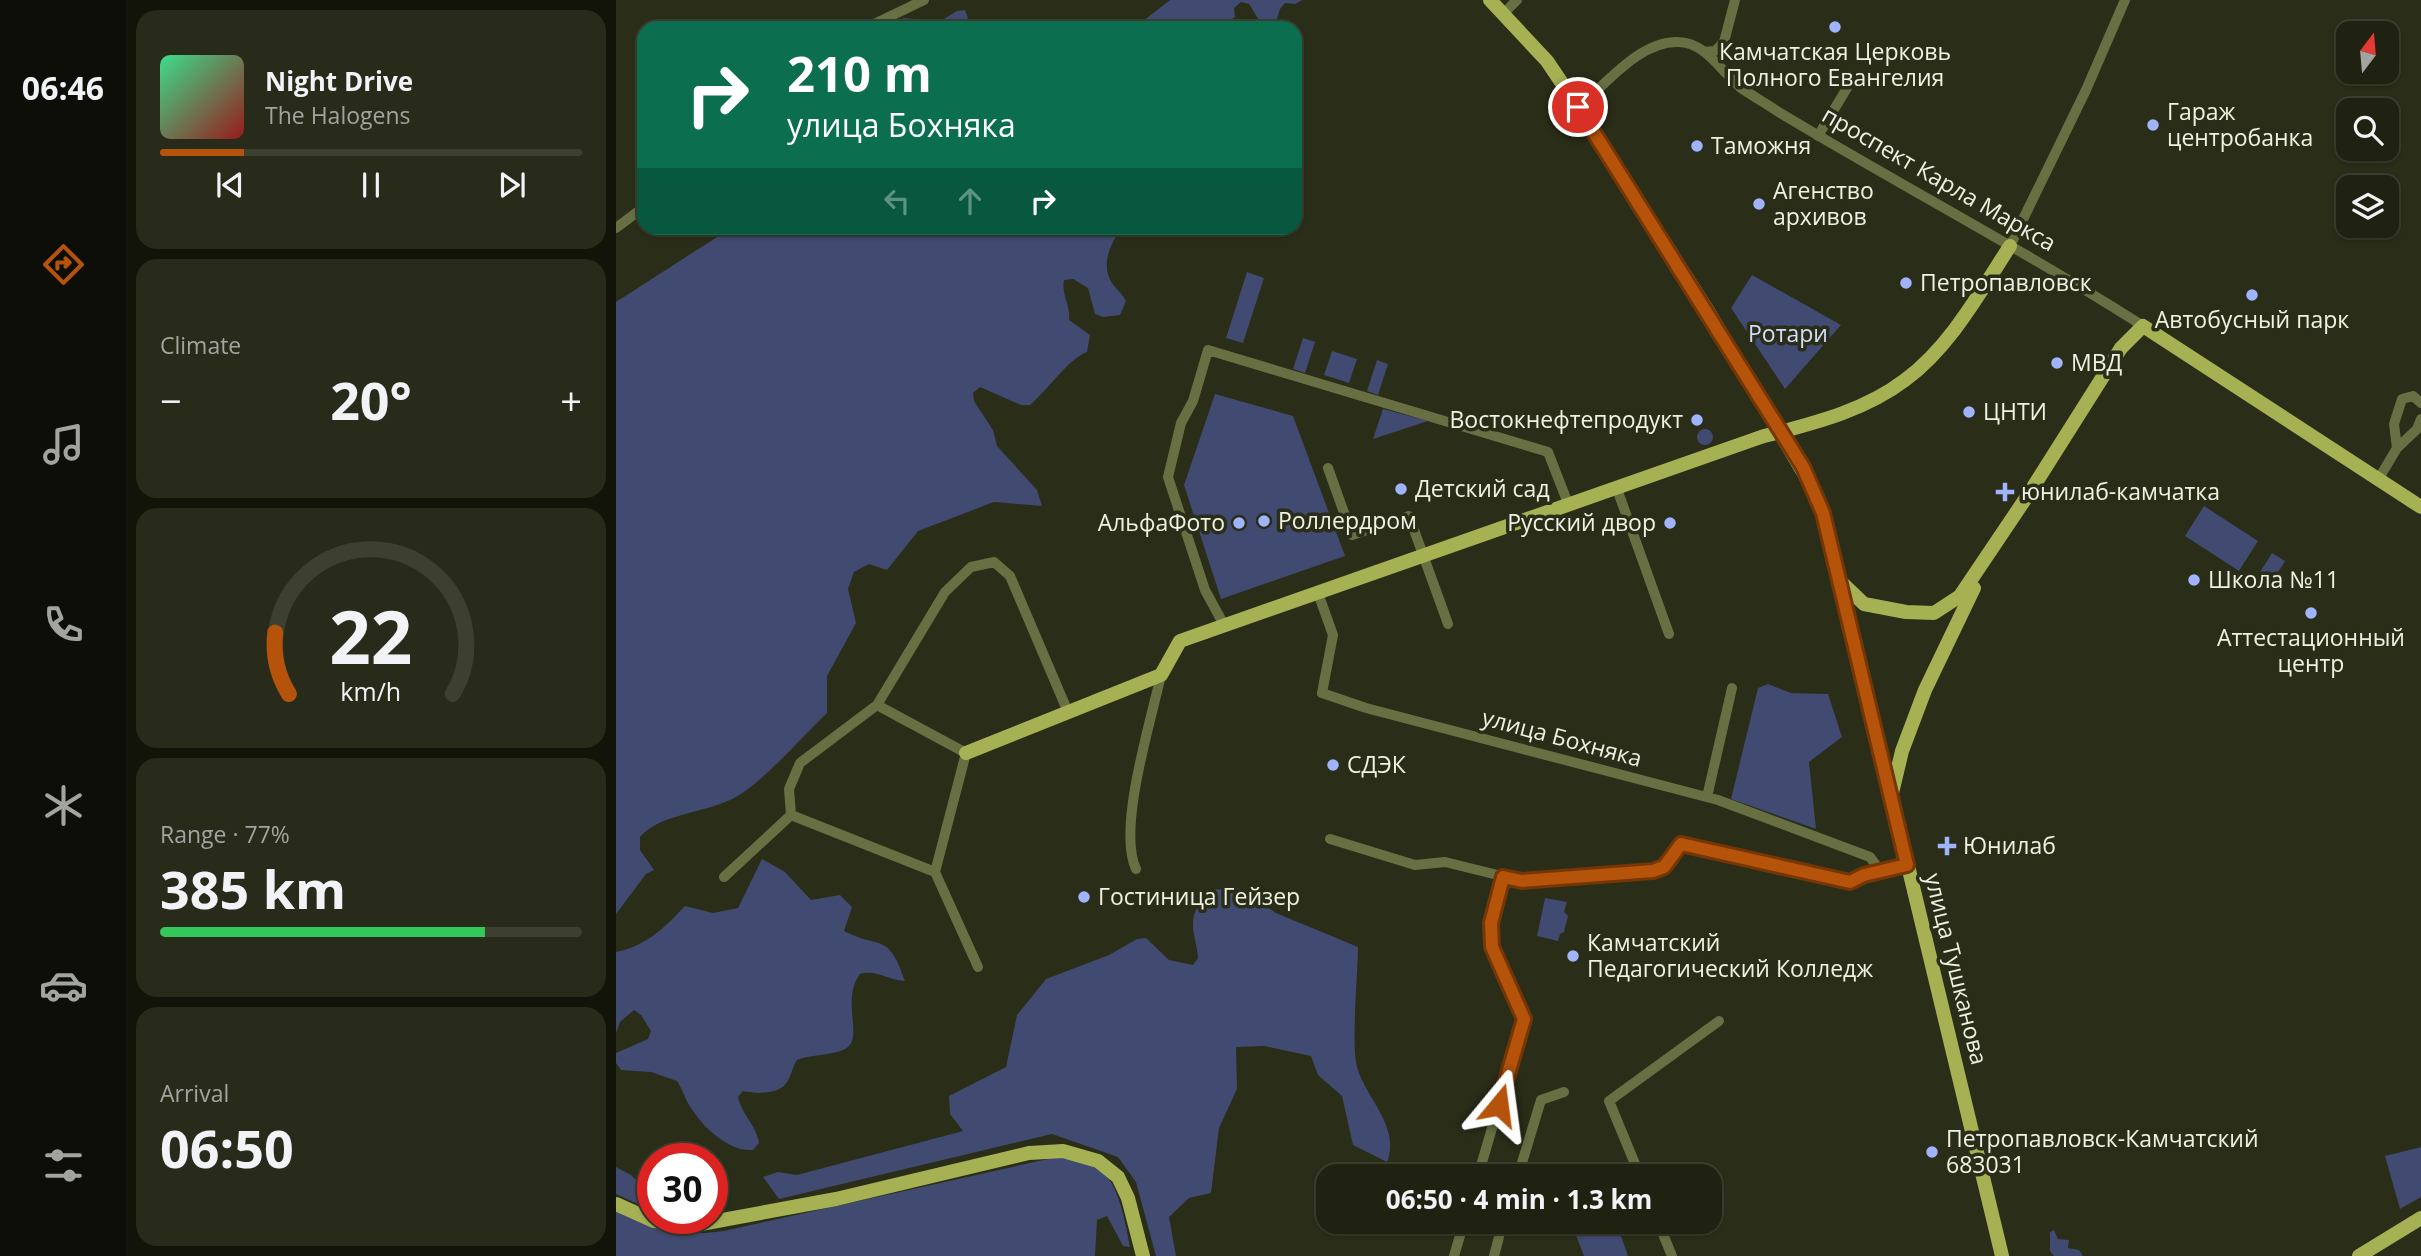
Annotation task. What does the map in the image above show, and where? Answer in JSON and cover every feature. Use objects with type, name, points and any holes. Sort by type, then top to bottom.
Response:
[{"type":"main road","name":"улица Тушканова","points":[[1490,0],[1547,61],[1578,107],[1781,432],[1816,494],[2002,1256]]},
{"type":"main road","points":[[967,753],[1161,675],[1180,641],[1853,409],[1905,381],[1954,328],[2010,246]]},
{"type":"main road","points":[[1839,580],[1864,604],[1906,612],[1934,613],[1964,593],[2121,348],[2143,326]]},
{"type":"main road","name":"проспект Карла Маркса","points":[[2143,326],[2421,507]]},
{"type":"main road","points":[[1891,797],[1902,751],[1924,690],[1990,554]]},
{"type":"main road","points":[[616,1204],[654,1221],[701,1224],[836,1199],[1029,1153],[1063,1151],[1098,1161],[1118,1177],[1128,1198],[1143,1256]]},
{"type":"main road","points":[[2359,1256],[2421,1219]]},
{"type":"street","points":[[880,21],[924,0]]},
{"type":"street","points":[[1504,13],[1517,0]]},
{"type":"street","points":[[1578,107],[1636,57],[1650,50],[1677,42],[1704,52],[1714,52],[1723,43],[1735,0]]},
{"type":"street","points":[[2010,246],[2086,90],[2125,0]]},
{"type":"street","name":"проспект Карла Маркса","points":[[1704,52],[1740,87],[1818,136],[2143,326]]},
{"type":"street","points":[[1818,136],[1847,88]]},
{"type":"street","points":[[616,228],[637,212]]},
{"type":"street","points":[[1224,625],[1205,590],[1168,477],[1181,423],[1193,401],[1208,350],[1548,452],[1569,506]]},
{"type":"street","points":[[2397,448],[2394,424],[2402,399],[2413,396],[2421,402]]},
{"type":"street","points":[[2378,480],[2397,448],[2417,429],[2421,419]]},
{"type":"street","points":[[1328,468],[1352,535],[1409,516],[1448,624]]},
{"type":"street","points":[[1618,489],[1668,634]]},
{"type":"street","points":[[791,815],[789,789],[800,763],[877,705],[945,592],[971,567],[994,562],[1010,576],[1068,712]]},
{"type":"street","name":"улица Бохняка","points":[[1318,593],[1333,635],[1322,694],[1366,708],[1707,797],[1870,857],[1881,872]]},
{"type":"street","points":[[1136,869],[1131,860],[1128,832],[1161,675]]},
{"type":"street","points":[[1707,797],[1732,688]]},
{"type":"street","points":[[877,705],[967,753],[935,872],[978,967]]},
{"type":"street","points":[[791,815],[935,872]]},
{"type":"street","points":[[724,877],[791,815]]},
{"type":"street","points":[[1330,839],[1415,865],[1445,862],[1522,881],[1653,871],[1664,867],[1681,844],[1850,882],[1864,875],[1907,865]]},
{"type":"street","points":[[1482,1164],[1524,1019],[1492,947],[1491,923],[1503,877]]},
{"type":"street","points":[[1635,1164],[1609,1101],[1719,1021]]},
{"type":"street","points":[[1522,1164],[1541,1100],[1564,1092]]},
{"type":"street","points":[[1454,1256],[1462,1234]]},
{"type":"street","points":[[1494,1256],[1500,1234]]},
{"type":"street","points":[[1663,1234],[1672,1256]]},
{"type":"green space","points":[[1170,0],[1302,0],[1295,4],[1285,3],[1276,21],[1259,20],[1249,4],[1241,2],[1234,8],[1235,17],[1229,21],[1143,21]]},
{"type":"green space","points":[[965,10],[968,18],[965,21],[941,21],[957,11]]},
{"type":"green space","points":[[903,18],[928,21],[902,21]]},
{"type":"green space","points":[[720,235],[1117,235],[1108,254],[1107,269],[1112,283],[1126,301],[1120,315],[1103,317],[1095,314],[1088,288],[1073,279],[1064,280],[1069,320],[1090,335],[1087,352],[1072,361],[1030,405],[1021,405],[980,387],[973,393],[974,401],[993,430],[997,446],[1037,490],[1042,506],[994,502],[918,531],[887,570],[869,564],[854,572],[848,589],[856,623],[827,676],[827,713],[744,792],[718,805],[661,822],[640,837],[640,850],[654,870],[646,874],[616,914],[616,302]]},
{"type":"green space","points":[[1247,272],[1264,278],[1243,343],[1226,338]]},
{"type":"green space","name":"Ротари","points":[[1752,275],[1841,325],[1785,389],[1731,308]]},
{"type":"green space","points":[[1303,338],[1315,342],[1305,373],[1293,369]]},
{"type":"green space","points":[[1332,351],[1357,359],[1349,383],[1324,375]]},
{"type":"green space","points":[[1377,360],[1388,364],[1378,395],[1367,391]]},
{"type":"green space","name":"Роллердром","points":[[1215,394],[1293,416],[1345,556],[1221,599],[1184,485]]},
{"type":"green space","points":[[1383,409],[1428,421],[1373,439]]},
{"type":"green space","points":[[1705,429],[1711,431],[1711,443],[1705,445],[1699,443],[1697,437],[1699,431]]},
{"type":"green space","points":[[2204,506],[2258,541],[2239,571],[2185,536]]},
{"type":"green space","points":[[2272,553],[2285,561],[2270,585],[2257,577]]},
{"type":"green space","points":[[1768,684],[1791,693],[1828,694],[1842,737],[1809,762],[1816,829],[1731,799],[1758,688]]},
{"type":"green space","points":[[762,859],[785,872],[811,900],[840,895],[852,907],[844,931],[888,948],[894,955],[905,981],[871,973],[860,974],[852,996],[851,1044],[840,1051],[797,1060],[787,1082],[779,1089],[761,1093],[743,1091],[738,1097],[759,1143],[753,1150],[744,1150],[727,1143],[704,1125],[677,1081],[651,1072],[621,1070],[616,1063],[616,1053],[648,1039],[651,1031],[641,1015],[634,1010],[620,1022],[616,1033],[616,952],[645,941],[662,929],[685,906],[713,913],[738,908]]},
{"type":"green space","points":[[1238,888],[1276,913],[1358,947],[1355,1056],[1361,1079],[1386,1125],[1390,1149],[1387,1162],[1353,1145],[1342,1096],[1318,1075],[1311,1056],[1264,1046],[1236,1047],[1237,1089],[1219,1128],[1211,1193],[1189,1198],[1169,1217],[1176,1256],[1156,1256],[1136,1182],[1118,1157],[1052,1134],[779,1199],[763,1177],[778,1172],[797,1175],[963,1131],[950,1114],[949,1096],[1006,1067],[1017,1015],[1046,979],[1109,955],[1137,939],[1146,938],[1169,960],[1193,965],[1198,958],[1193,919],[1198,906],[1194,899],[1210,890]]},
{"type":"green space","points":[[1545,898],[1567,902],[1564,912],[1568,916],[1564,932],[1560,934],[1558,941],[1537,936]]},
{"type":"green space","points":[[2421,1147],[2421,1197],[2400,1209],[2385,1156]]},
{"type":"green space","points":[[1057,1157],[1087,1162],[1104,1172],[1120,1202],[1130,1247],[1123,1246],[1107,1216],[1097,1220],[1095,1256],[616,1256],[616,1211],[637,1220],[637,1234],[728,1234],[728,1230]]},
{"type":"green space","points":[[616,1167],[637,1181],[637,1204],[616,1194]]},
{"type":"green space","points":[[2054,1230],[2058,1239],[2069,1240],[2068,1248],[2079,1250],[2083,1256],[2054,1256],[2050,1251],[2050,1232]]},
{"type":"green space","points":[[1576,1234],[1620,1234],[1628,1256],[1584,1256]]},
{"type":"place","name":"Камчатская Церковь Полного Евангелия","points":[[1835,27]]},
{"type":"place","name":"Гараж центробанка","points":[[2153,125]]},
{"type":"place","name":"Таможня","points":[[1697,146]]},
{"type":"place","name":"Агенство архивов","points":[[1759,204]]},
{"type":"place","name":"Петропавловск","points":[[1906,283]]},
{"type":"place","name":"Автобусный парк","points":[[2252,295]]},
{"type":"place","name":"МВД","points":[[2057,363]]},
{"type":"place","name":"ЦНТИ","points":[[1969,412]]},
{"type":"place","name":"Востокнефтепродукт","points":[[1697,420]]},
{"type":"place","name":"Детский сад","points":[[1401,489]]},
{"type":"place","name":"юнилаб-камчатка","points":[[2005,492]]},
{"type":"place","name":"Роллердром","points":[[1264,521]]},
{"type":"place","name":"АльфаФото","points":[[1239,523]]},
{"type":"place","name":"Русский двор","points":[[1670,523]]},
{"type":"place","name":"Школа №11","points":[[2194,580]]},
{"type":"place","name":"Аттестационный центр","points":[[2311,613]]},
{"type":"place","name":"СДЭК","points":[[1333,765]]},
{"type":"place","name":"Юнилаб","points":[[1947,846]]},
{"type":"place","name":"Гостиница Гейзер","points":[[1084,897]]},
{"type":"place","name":"Камчатский Педагогический Колледж","points":[[1573,956]]},
{"type":"place","name":"Петропавловск-Камчатский 683031","points":[[1932,1152]]},
{"type":"route","points":[[1499,1105],[1524,1019],[1492,947],[1491,923],[1503,877],[1522,881],[1629,870],[1653,871],[1664,867],[1681,844],[1850,882],[1864,875],[1907,865],[1823,513],[1816,494],[1803,467],[1734,358],[1708,311],[1578,107]]}]
